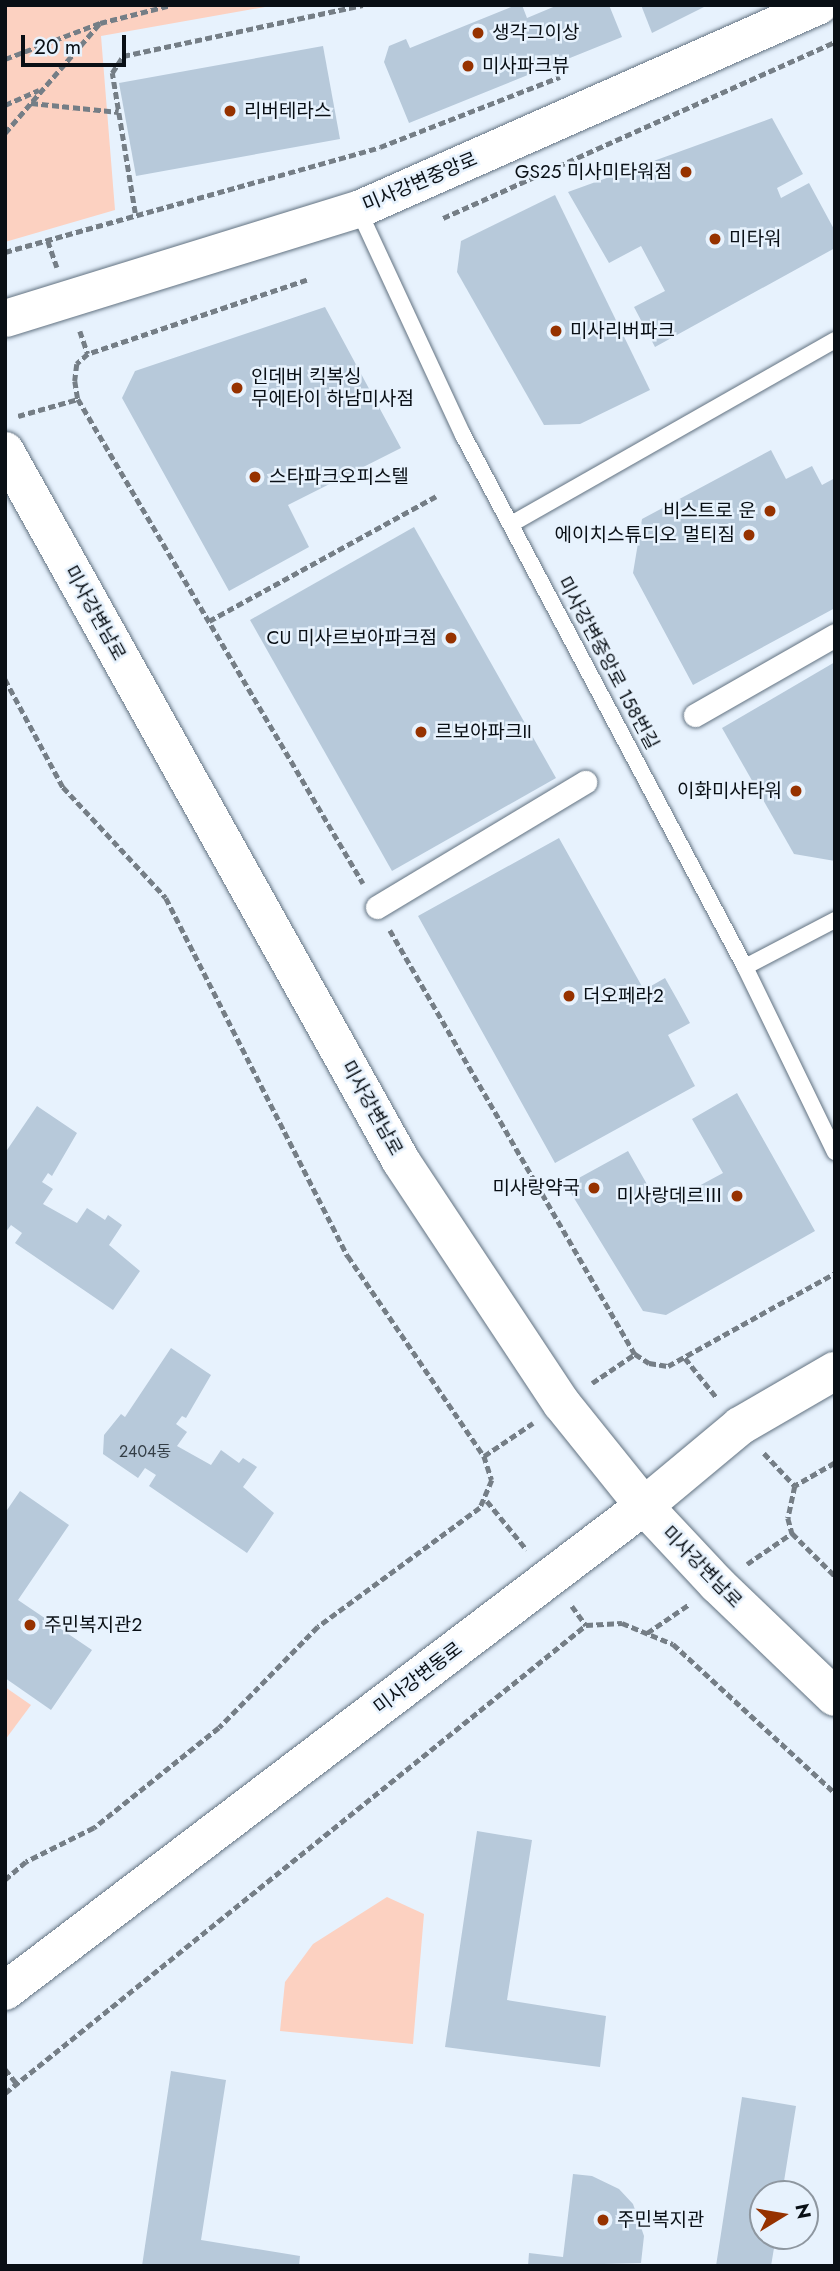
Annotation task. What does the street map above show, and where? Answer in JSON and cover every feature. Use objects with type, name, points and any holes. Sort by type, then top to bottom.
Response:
[{"type":"main road","name":"미사강변남로","points":[[5,451],[401,1161],[562,1404],[644,1506],[717,1584],[835,1697]]},
{"type":"main road","name":"미사강변동로","points":[[5,1991],[644,1506],[740,1426],[835,1371]]},
{"type":"street","name":"미사강변중앙로","points":[[5,318],[358,209],[819,5]]},
{"type":"street","points":[[695,715],[835,635]]},
{"type":"street","points":[[377,907],[585,782]]},
{"type":"lane","name":"미사강변중앙로 158번길","points":[[358,209],[463,435],[513,523],[745,967],[835,1152]]},
{"type":"lane","points":[[513,523],[835,340]]},
{"type":"lane","points":[[745,967],[835,920]]},
{"type":"path","points":[[5,59],[100,23],[171,5]]},
{"type":"path","points":[[135,212],[112,73],[123,56],[363,5]]},
{"type":"path","points":[[5,132],[100,23]]},
{"type":"path","points":[[443,218],[835,42]]},
{"type":"path","points":[[5,252],[135,212],[380,147],[567,74]]},
{"type":"path","points":[[5,106],[44,88]]},
{"type":"path","points":[[30,103],[119,112]]},
{"type":"path","points":[[307,281],[88,354],[77,364],[78,399],[377,907],[635,1354],[649,1363],[668,1366],[835,1273]]},
{"type":"path","points":[[5,419],[78,399]]},
{"type":"path","points":[[209,621],[436,496]]},
{"type":"path","points":[[5,679],[63,787],[166,898],[348,1256],[484,1456],[492,1480],[480,1508],[318,1627],[219,1728],[94,1828],[26,1862],[5,1880]]},
{"type":"path","points":[[835,1464],[795,1486],[788,1518],[792,1533],[835,1576]]},
{"type":"path","points":[[5,2093],[586,1625],[622,1623],[673,1644],[835,1793]]},
{"type":"path","points":[[5,2069],[17,2084]]},
{"type":"shaded area","points":[[5,5],[276,5],[101,36],[115,210],[5,242]]},
{"type":"shaded area","points":[[5,1687],[31,1705],[5,1740]]},
{"type":"shaded area","points":[[387,1897],[424,1914],[413,2044],[280,2031],[285,1982],[313,1944]]},
{"type":"building","name":"미사파크뷰","points":[[516,5],[522,5],[527,18],[558,5],[609,5],[622,37],[409,123],[384,62],[389,46],[406,39],[410,48]]},
{"type":"building","points":[[641,5],[708,5],[652,33]]},
{"type":"building","name":"리버테라스","points":[[323,46],[340,139],[136,176],[119,83]]},
{"type":"building","name":"미타워","points":[[772,118],[803,174],[777,188],[781,198],[809,183],[835,231],[835,248],[655,347],[634,307],[665,291],[641,246],[609,263],[568,192]]},
{"type":"building","name":"미사리버파크","points":[[555,195],[650,390],[580,424],[544,425],[457,272],[461,241]]},
{"type":"building","name":"스타파크오피스텔","points":[[325,307],[401,448],[288,505],[309,547],[229,591],[122,398],[135,371]]},
{"type":"building","points":[[771,450],[786,479],[812,466],[822,485],[835,478],[835,608],[693,685],[633,573],[642,519]]},
{"type":"building","name":"르보아파크II","points":[[414,527],[556,778],[392,871],[250,620]]},
{"type":"building","name":"이화미사타워","points":[[835,662],[835,861],[794,854],[722,728]]},
{"type":"building","name":"더오페라2","points":[[559,838],[644,990],[665,978],[678,1001],[690,1023],[668,1035],[695,1086],[555,1163],[418,916]]},
{"type":"building","name":"미사랑데르Ⅲ","points":[[737,1093],[815,1231],[666,1315],[643,1311],[566,1185],[628,1151],[660,1207],[723,1173],[692,1119]]},
{"type":"building","points":[[37,1106],[77,1133],[52,1176],[48,1173],[42,1182],[53,1189],[43,1204],[77,1223],[87,1208],[105,1220],[108,1215],[122,1225],[109,1245],[140,1271],[113,1310],[15,1243],[22,1233],[11,1225],[5,1233],[5,1153]]},
{"type":"building","points":[[171,1348],[211,1375],[186,1418],[182,1416],[176,1424],[187,1432],[177,1446],[211,1465],[221,1450],[239,1463],[243,1458],[257,1467],[243,1487],[274,1513],[247,1553],[149,1486],[156,1475],[145,1468],[138,1478],[103,1454],[104,1435],[121,1414],[125,1417]]},
{"type":"building","name":"주민복지관2","points":[[20,1491],[69,1525],[18,1600],[92,1650],[51,1710],[5,1678],[5,1513]]},
{"type":"building","points":[[477,1831],[532,1840],[507,2000],[606,2016],[600,2067],[445,2047]]},
{"type":"building","points":[[171,2071],[226,2080],[201,2240],[300,2256],[299,2266],[142,2266]]},
{"type":"building","points":[[742,2097],[796,2106],[784,2180],[749,2180],[749,2250],[774,2250],[771,2266],[716,2266]]},
{"type":"building","name":"주민복지관","points":[[573,2174],[592,2176],[619,2189],[633,2204],[644,2236],[641,2263],[528,2266],[529,2253],[563,2257]]},
{"type":"place","name":"생각그이상","points":[[478,33]]},
{"type":"place","name":"미사파크뷰","points":[[468,66]]},
{"type":"place","name":"리버테라스","points":[[230,111]]},
{"type":"place","name":"GS25 미사미타워점","points":[[686,172]]},
{"type":"place","name":"미타워","points":[[715,239]]},
{"type":"place","name":"미사리버파크","points":[[556,331]]},
{"type":"place","name":"인데버 킥복싱 무에타이 하남미사점","points":[[237,388]]},
{"type":"place","name":"스타파크오피스텔","points":[[255,477]]},
{"type":"place","name":"비스트로 운","points":[[770,511]]},
{"type":"place","name":"에이치스튜디오 멀티짐","points":[[749,535]]},
{"type":"place","name":"CU 미사르보아파크점","points":[[451,638]]},
{"type":"place","name":"르보아파크II","points":[[421,732]]},
{"type":"place","name":"이화미사타워","points":[[796,791]]},
{"type":"place","name":"더오페라2","points":[[569,996]]},
{"type":"place","name":"미사랑약국","points":[[594,1188]]},
{"type":"place","name":"미사랑데르Ⅲ","points":[[737,1196]]},
{"type":"place","name":"주민복지관2","points":[[30,1625]]},
{"type":"place","name":"주민복지관","points":[[603,2220]]}]
